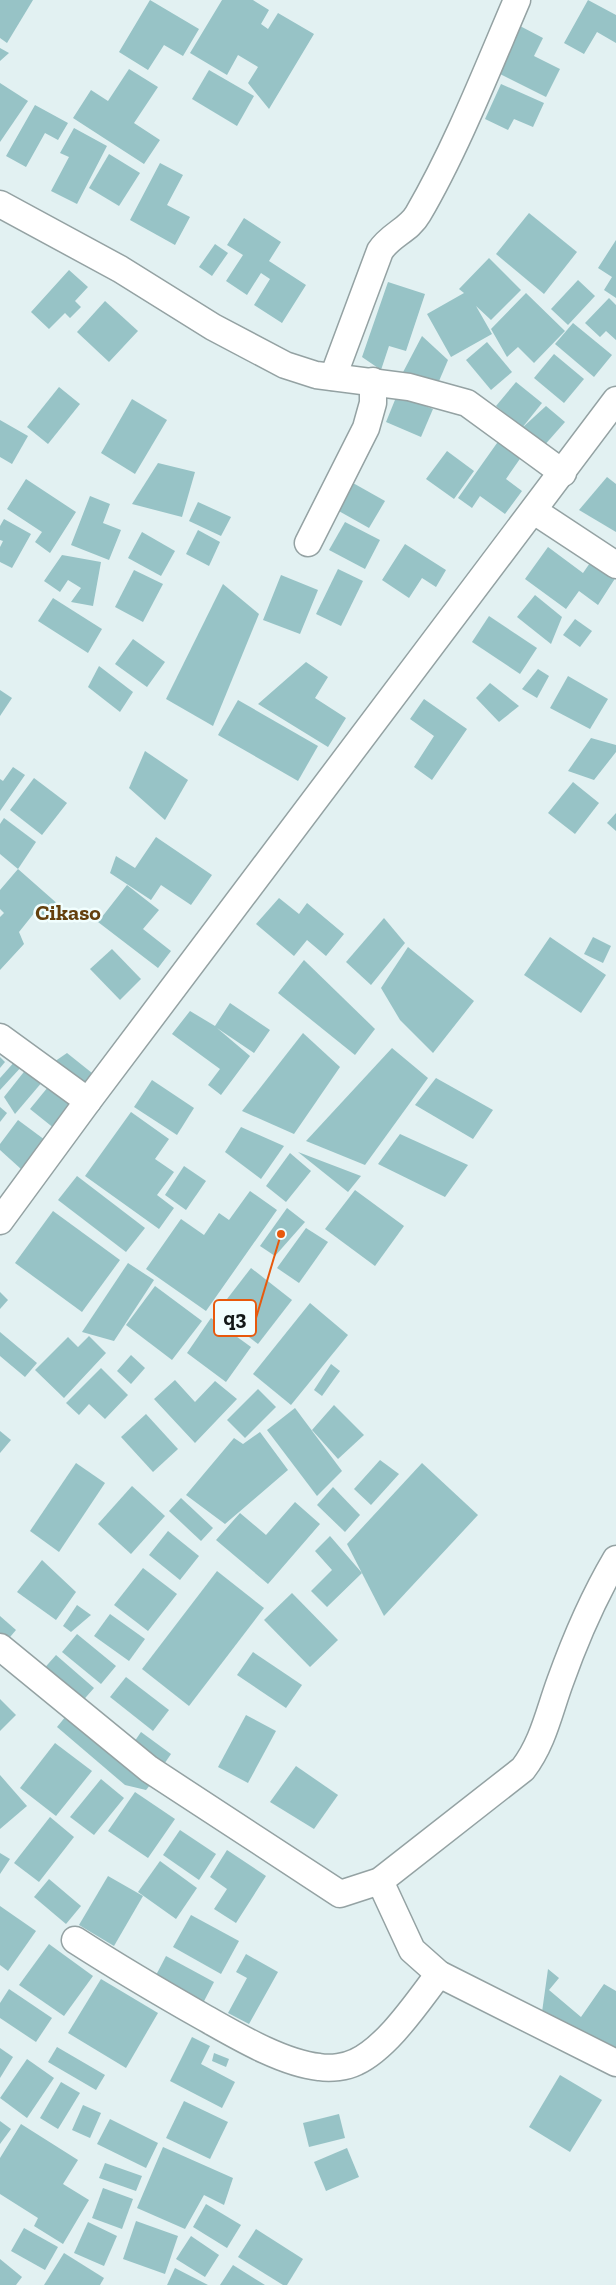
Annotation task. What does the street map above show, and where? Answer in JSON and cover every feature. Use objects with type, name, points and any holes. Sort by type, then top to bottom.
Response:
[{"type":"street","points":[[333,377],[380,251],[388,241],[407,227],[418,215],[477,92],[517,0]]},
{"type":"street","points":[[0,204],[120,270],[254,350],[285,365],[316,375],[409,387],[467,402],[563,473]]},
{"type":"street","points":[[308,543],[366,428],[373,403],[373,381]]},
{"type":"street","points":[[0,1221],[88,1101],[563,473],[616,400]]},
{"type":"street","points":[[534,510],[616,564]]},
{"type":"street","points":[[0,1037],[88,1101]]},
{"type":"street","points":[[0,1647],[149,1769],[340,1894],[380,1881],[452,1822],[523,1769],[538,1747],[565,1668],[594,1600],[616,1560]]},
{"type":"street","points":[[380,1881],[412,1950],[439,1974],[616,2063]]},
{"type":"street","points":[[75,1940],[134,1977],[253,2045],[319,2067],[341,2066],[357,2062],[380,2045],[401,2024],[439,1974]]},
{"type":"building","points":[[0,0],[33,0],[7,43],[0,38]]},
{"type":"building","points":[[150,0],[199,29],[183,56],[164,45],[148,70],[119,52]]},
{"type":"building","points":[[222,0],[253,0],[269,10],[261,24],[268,29],[278,13],[314,34],[269,109],[248,83],[258,67],[238,55],[227,75],[190,53]]},
{"type":"building","points":[[588,0],[616,15],[616,43],[597,32],[584,54],[564,43]]},
{"type":"building","points":[[520,26],[543,38],[534,56],[560,69],[546,97],[496,72]]},
{"type":"building","points":[[0,48],[9,53],[0,61]]},
{"type":"building","points":[[129,69],[158,87],[134,123],[160,140],[144,164],[73,118],[91,90],[108,101]]},
{"type":"building","points":[[209,70],[254,96],[237,126],[192,99]]},
{"type":"building","points":[[0,83],[28,101],[0,142]]},
{"type":"building","points":[[501,84],[544,103],[533,127],[514,119],[508,130],[485,119]]},
{"type":"building","points":[[35,105],[68,123],[58,140],[45,133],[26,167],[6,156]]},
{"type":"building","points":[[74,128],[107,146],[77,204],[51,191],[69,157],[60,153]]},
{"type":"building","points":[[109,154],[140,173],[119,206],[89,188]]},
{"type":"building","points":[[160,163],[183,175],[167,205],[190,217],[175,245],[130,220]]},
{"type":"building","points":[[529,213],[577,252],[544,294],[496,254]]},
{"type":"building","points":[[244,218],[281,242],[269,261],[306,285],[282,323],[254,305],[270,279],[261,273],[247,295],[226,281],[243,255],[227,245]]},
{"type":"building","points":[[616,240],[616,298],[604,290],[612,277],[598,268]]},
{"type":"building","points":[[215,244],[228,253],[212,276],[199,267]]},
{"type":"building","points":[[489,258],[521,290],[491,320],[476,306],[492,334],[451,357],[427,314],[464,293],[459,289]]},
{"type":"building","points":[[69,270],[88,287],[75,301],[81,307],[70,318],[65,313],[49,329],[31,312]]},
{"type":"building","points":[[578,280],[595,296],[568,325],[551,309]]},
{"type":"building","points":[[388,282],[425,294],[406,351],[389,346],[381,370],[362,357]]},
{"type":"building","points":[[526,293],[565,331],[534,363],[518,347],[507,357],[491,329]]},
{"type":"building","points":[[609,298],[616,305],[616,340],[606,331],[600,337],[585,323]]},
{"type":"building","points":[[105,301],[138,331],[109,362],[77,332]]},
{"type":"building","points":[[573,323],[612,355],[594,377],[555,344]]},
{"type":"building","points":[[422,336],[448,360],[439,381],[401,376]]},
{"type":"building","points":[[487,342],[512,372],[491,390],[466,360]]},
{"type":"building","points":[[554,354],[584,379],[564,403],[534,378]]},
{"type":"building","points":[[516,382],[542,403],[522,428],[496,406]]},
{"type":"building","points":[[59,387],[80,404],[48,444],[27,427]]},
{"type":"building","points":[[397,395],[433,409],[421,437],[386,422]]},
{"type":"building","points":[[132,399],[167,420],[135,474],[101,453]]},
{"type":"building","points":[[546,406],[565,422],[542,448],[522,428]]},
{"type":"building","points":[[0,420],[28,436],[12,464],[0,457]]},
{"type":"building","points":[[502,436],[524,453],[506,479],[522,491],[505,514],[480,496],[472,508],[458,498]]},
{"type":"building","points":[[447,451],[474,471],[454,499],[426,479]]},
{"type":"building","points":[[158,463],[195,472],[182,517],[132,504]]},
{"type":"building","points":[[607,477],[616,484],[616,532],[579,510]]},
{"type":"building","points":[[26,479],[76,512],[50,553],[35,542],[42,532],[7,509]]},
{"type":"building","points":[[353,483],[385,501],[369,528],[337,510]]},
{"type":"building","points":[[90,496],[110,504],[103,523],[121,530],[109,560],[71,545]]},
{"type":"building","points":[[198,502],[231,517],[221,536],[189,521]]},
{"type":"building","points":[[4,519],[31,534],[12,568],[0,562],[0,547],[3,541],[0,540],[0,526]]},
{"type":"building","points":[[345,522],[380,540],[365,569],[329,550]]},
{"type":"building","points":[[198,530],[220,542],[209,566],[186,554]]},
{"type":"building","points":[[142,532],[175,551],[161,576],[128,558]]},
{"type":"building","points":[[405,544],[446,570],[436,587],[422,578],[409,598],[382,580]]},
{"type":"building","points":[[548,547],[583,573],[592,560],[616,577],[598,605],[579,591],[566,609],[525,579]]},
{"type":"building","points":[[62,555],[101,562],[93,606],[71,602],[81,588],[68,580],[60,592],[44,581]]},
{"type":"building","points":[[338,569],[363,581],[341,626],[316,614]]},
{"type":"building","points":[[134,570],[163,584],[143,622],[115,607]]},
{"type":"building","points":[[281,575],[318,590],[300,634],[263,620]]},
{"type":"building","points":[[223,584],[259,614],[213,726],[166,699]]},
{"type":"building","points":[[535,595],[562,617],[551,644],[517,617]]},
{"type":"building","points":[[53,598],[102,629],[88,653],[38,621]]},
{"type":"building","points":[[489,616],[537,648],[520,674],[472,642]]},
{"type":"building","points":[[575,619],[592,631],[580,647],[563,635]]},
{"type":"building","points":[[133,639],[165,662],[147,687],[115,664]]},
{"type":"building","points":[[306,662],[328,677],[315,698],[346,718],[328,747],[258,704]]},
{"type":"building","points":[[99,666],[133,692],[120,712],[88,687]]},
{"type":"building","points":[[538,669],[549,676],[537,698],[522,689]]},
{"type":"building","points":[[568,676],[608,699],[590,729],[550,708]]},
{"type":"building","points":[[490,683],[519,706],[499,722],[476,698]]},
{"type":"building","points":[[0,690],[12,698],[0,716]]},
{"type":"building","points":[[424,699],[467,729],[432,780],[414,767],[434,736],[410,719]]},
{"type":"building","points":[[238,700],[318,746],[298,781],[218,735]]},
{"type":"building","points":[[591,738],[616,745],[616,752],[594,780],[568,771]]},
{"type":"building","points":[[145,751],[188,780],[165,820],[129,788]]},
{"type":"building","points":[[13,767],[25,775],[0,811],[0,779],[3,781]]},
{"type":"building","points":[[34,778],[67,803],[42,835],[10,810]]},
{"type":"building","points":[[573,782],[599,803],[575,834],[548,813]]},
{"type":"building","points":[[616,813],[616,831],[607,823]]},
{"type":"building","points":[[4,818],[36,842],[18,869],[0,854],[0,824]]},
{"type":"building","points":[[156,837],[212,875],[191,905],[161,885],[151,900],[110,873],[116,856],[135,868]]},
{"type":"building","points":[[18,869],[60,906],[48,922],[35,912],[19,932],[24,944],[0,970],[0,917],[4,913],[0,909],[0,890]]},
{"type":"building","points":[[127,885],[159,910],[143,929],[171,951],[158,968],[98,922]]},
{"type":"building","points":[[279,898],[299,914],[307,903],[344,934],[326,956],[307,940],[294,956],[256,924]]},
{"type":"building","points":[[384,918],[405,943],[371,985],[346,962]]},
{"type":"building","points":[[550,937],[606,975],[581,1013],[524,975]]},
{"type":"building","points":[[593,937],[611,946],[603,963],[584,954]]},
{"type":"building","points":[[408,947],[474,1001],[433,1053],[400,1020],[381,988]]},
{"type":"building","points":[[112,949],[141,979],[120,1000],[90,969]]},
{"type":"building","points":[[304,960],[375,1029],[355,1055],[278,993]]},
{"type":"building","points":[[230,1003],[270,1030],[254,1053],[217,1028],[250,1056],[221,1095],[208,1085],[220,1069],[172,1034],[190,1011],[215,1026]]},
{"type":"building","points":[[303,1033],[340,1067],[294,1134],[242,1111]]},
{"type":"building","points":[[392,1048],[428,1078],[365,1165],[306,1141]]},
{"type":"building","points":[[67,1053],[92,1073],[82,1087],[51,1064]]},
{"type":"building","points":[[0,1057],[5,1062],[0,1068]]},
{"type":"building","points":[[17,1059],[23,1065],[0,1090],[0,1078]]},
{"type":"building","points":[[27,1068],[43,1081],[15,1114],[4,1097]]},
{"type":"building","points":[[436,1078],[493,1110],[473,1139],[415,1105]]},
{"type":"building","points":[[152,1080],[194,1108],[177,1135],[134,1107]]},
{"type":"building","points":[[48,1087],[73,1107],[55,1129],[30,1109]]},
{"type":"building","points":[[0,1107],[7,1113],[0,1122]]},
{"type":"building","points":[[131,1112],[169,1139],[155,1159],[174,1172],[157,1195],[174,1208],[159,1229],[85,1176]]},
{"type":"building","points":[[18,1120],[45,1140],[21,1169],[0,1150],[0,1144]]},
{"type":"building","points":[[241,1127],[284,1146],[261,1179],[225,1152]]},
{"type":"building","points":[[400,1134],[468,1165],[445,1197],[378,1164]]},
{"type":"building","points":[[298,1152],[361,1176],[348,1192]]},
{"type":"building","points":[[290,1153],[311,1171],[286,1202],[266,1186]]},
{"type":"building","points":[[184,1166],[206,1181],[186,1210],[165,1195]]},
{"type":"building","points":[[77,1176],[145,1228],[126,1252],[58,1200]]},
{"type":"building","points":[[355,1190],[404,1226],[375,1266],[325,1229]]},
{"type":"building","points":[[250,1191],[277,1210],[206,1311],[146,1269],[181,1219],[204,1235],[219,1213],[229,1220]]},
{"type":"building","points":[[287,1208],[305,1222],[275,1256],[260,1246]]},
{"type":"building","points":[[53,1211],[120,1260],[82,1312],[15,1263]]},
{"type":"building","points":[[306,1228],[328,1242],[299,1283],[277,1268]]},
{"type":"building","points":[[128,1263],[154,1280],[114,1341],[82,1332]]},
{"type":"building","points":[[251,1268],[292,1300],[258,1344],[217,1312]]},
{"type":"building","points":[[155,1286],[202,1321],[172,1360],[126,1325]]},
{"type":"building","points":[[0,1292],[8,1300],[0,1309]]},
{"type":"building","points":[[310,1303],[348,1335],[291,1405],[253,1374]]},
{"type":"building","points":[[211,1318],[251,1347],[226,1382],[187,1353]]},
{"type":"building","points":[[0,1332],[37,1363],[25,1377],[0,1356]]},
{"type":"building","points":[[89,1336],[106,1353],[64,1398],[35,1370],[68,1337],[78,1347]]},
{"type":"building","points":[[131,1355],[145,1368],[131,1384],[117,1371]]},
{"type":"building","points":[[331,1364],[340,1371],[322,1396],[314,1390]]},
{"type":"building","points":[[101,1368],[128,1395],[105,1419],[89,1404],[79,1415],[66,1403]]},
{"type":"building","points":[[175,1380],[195,1402],[215,1381],[237,1399],[195,1443],[154,1399]]},
{"type":"building","points":[[258,1389],[276,1407],[245,1438],[227,1420]]},
{"type":"building","points":[[334,1405],[364,1435],[338,1459],[312,1430]]},
{"type":"building","points":[[295,1408],[342,1471],[317,1496],[267,1430]]},
{"type":"building","points":[[146,1414],[178,1449],[153,1472],[121,1437]]},
{"type":"building","points":[[0,1431],[11,1440],[0,1453]]},
{"type":"building","points":[[260,1432],[288,1470],[225,1524],[186,1495],[234,1438],[243,1444]]},
{"type":"building","points":[[380,1460],[399,1474],[371,1505],[354,1489]]},
{"type":"building","points":[[76,1463],[105,1483],[59,1552],[30,1531]]},
{"type":"building","points":[[422,1463],[478,1515],[384,1616],[347,1544]]},
{"type":"building","points":[[132,1486],[165,1516],[131,1554],[98,1524]]},
{"type":"building","points":[[333,1487],[360,1515],[345,1532],[317,1505]]},
{"type":"building","points":[[181,1498],[213,1528],[201,1541],[169,1511]]},
{"type":"building","points":[[295,1502],[320,1524],[268,1584],[216,1540],[240,1513],[266,1535]]},
{"type":"building","points":[[168,1531],[199,1556],[180,1580],[149,1555]]},
{"type":"building","points":[[330,1536],[362,1573],[327,1607],[311,1591],[332,1570],[315,1551]]},
{"type":"building","points":[[42,1560],[76,1592],[56,1620],[17,1592]]},
{"type":"building","points":[[143,1568],[177,1594],[148,1631],[114,1605]]},
{"type":"building","points":[[217,1571],[264,1608],[189,1706],[142,1669]]},
{"type":"building","points":[[292,1593],[338,1640],[310,1667],[264,1620]]},
{"type":"building","points":[[77,1605],[91,1615],[71,1632],[63,1626]]},
{"type":"building","points":[[110,1614],[145,1639],[129,1661],[94,1636]]},
{"type":"building","points":[[0,1616],[16,1630],[5,1643],[0,1638]]},
{"type":"building","points":[[77,1634],[116,1666],[101,1684],[62,1652]]},
{"type":"building","points":[[253,1652],[302,1685],[286,1708],[237,1675]]},
{"type":"building","points":[[56,1655],[94,1688],[79,1705],[41,1672]]},
{"type":"building","points":[[126,1677],[169,1710],[153,1731],[110,1697]]},
{"type":"building","points":[[0,1699],[16,1715],[0,1731]]},
{"type":"building","points":[[71,1710],[154,1780],[146,1790],[125,1785],[57,1727]]},
{"type":"building","points":[[246,1715],[276,1731],[248,1783],[218,1767]]},
{"type":"building","points":[[141,1732],[171,1754],[160,1770],[130,1748]]},
{"type":"building","points":[[55,1743],[92,1771],[56,1816],[20,1788]]},
{"type":"building","points":[[296,1766],[338,1795],[314,1829],[270,1802]]},
{"type":"building","points":[[0,1775],[27,1806],[0,1829]]},
{"type":"building","points":[[101,1779],[124,1798],[94,1835],[70,1817]]},
{"type":"building","points":[[135,1792],[175,1819],[148,1858],[108,1831]]},
{"type":"building","points":[[50,1817],[74,1837],[39,1882],[14,1863]]},
{"type":"building","points":[[180,1830],[216,1854],[199,1880],[163,1855]]},
{"type":"building","points":[[227,1850],[266,1876],[236,1923],[214,1909],[227,1889],[210,1877]]},
{"type":"building","points":[[0,1853],[10,1859],[0,1874]]},
{"type":"building","points":[[160,1861],[197,1888],[176,1919],[138,1892]]},
{"type":"building","points":[[108,1876],[143,1896],[114,1946],[79,1925]]},
{"type":"building","points":[[49,1879],[81,1906],[66,1924],[34,1897]]},
{"type":"building","points":[[0,1906],[36,1931],[8,1971],[0,1965]]},
{"type":"building","points":[[191,1915],[239,1941],[221,1974],[173,1947]]},
{"type":"building","points":[[49,1944],[93,1976],[64,2016],[19,1985]]},
{"type":"building","points":[[246,1954],[278,1972],[249,2024],[228,2013],[247,1978],[236,1972]]},
{"type":"building","points":[[166,1956],[214,1982],[202,2005],[154,1979]]},
{"type":"building","points":[[548,1969],[559,1978],[549,1990],[581,2017],[604,1984],[616,1991],[616,2050],[542,2012]]},
{"type":"building","points":[[101,1979],[158,2013],[126,2068],[68,2033]]},
{"type":"building","points":[[9,1989],[52,2018],[36,2042],[0,2018],[0,2003]]},
{"type":"building","points":[[192,2037],[210,2046],[201,2064],[235,2082],[222,2108],[170,2081]]},
{"type":"building","points":[[57,2047],[105,2075],[96,2090],[48,2062]]},
{"type":"building","points":[[0,2048],[13,2057],[0,2078]]},
{"type":"building","points":[[214,2053],[229,2059],[226,2067],[212,2061]]},
{"type":"building","points":[[27,2059],[54,2078],[27,2118],[0,2098]]},
{"type":"building","points":[[560,2075],[602,2100],[570,2152],[529,2127]]},
{"type":"building","points":[[61,2082],[80,2093],[58,2129],[40,2118]]},
{"type":"building","points":[[184,2101],[228,2122],[210,2159],[166,2138]]},
{"type":"building","points":[[83,2105],[101,2113],[90,2138],[72,2130]]},
{"type":"building","points":[[339,2114],[345,2138],[309,2147],[303,2123]]},
{"type":"building","points":[[110,2119],[158,2143],[146,2168],[97,2144]]},
{"type":"building","points":[[0,2121],[11,2129],[0,2144]]},
{"type":"building","points":[[21,2124],[78,2160],[63,2184],[89,2200],[63,2244],[34,2226],[38,2218],[0,2194],[0,2158]]},
{"type":"building","points":[[163,2147],[233,2178],[224,2205],[204,2195],[185,2229],[137,2208]]},
{"type":"building","points":[[347,2148],[359,2177],[326,2191],[314,2162]]},
{"type":"building","points":[[105,2163],[142,2176],[136,2191],[99,2178]]},
{"type":"building","points":[[103,2188],[133,2199],[122,2229],[92,2218]]},
{"type":"building","points":[[206,2204],[241,2225],[227,2248],[193,2227]]},
{"type":"building","points":[[136,2221],[178,2236],[165,2274],[123,2259]]},
{"type":"building","points":[[88,2222],[117,2236],[104,2266],[74,2253]]},
{"type":"building","points":[[24,2228],[58,2247],[45,2270],[11,2251]]},
{"type":"building","points":[[256,2229],[303,2259],[287,2285],[283,2285],[238,2257]]},
{"type":"building","points":[[191,2236],[219,2255],[205,2277],[176,2259]]},
{"type":"building","points":[[64,2253],[104,2278],[100,2285],[44,2285]]},
{"type":"building","points":[[0,2259],[22,2277],[16,2285],[0,2285]]},
{"type":"building","points":[[233,2265],[265,2285],[220,2285]]},
{"type":"building","points":[[175,2268],[208,2285],[167,2285]]},
{"type":"place","name":"q3","points":[[281,1234]]},
{"type":"district","name":"Cikaso","points":[[68,912]]}]
